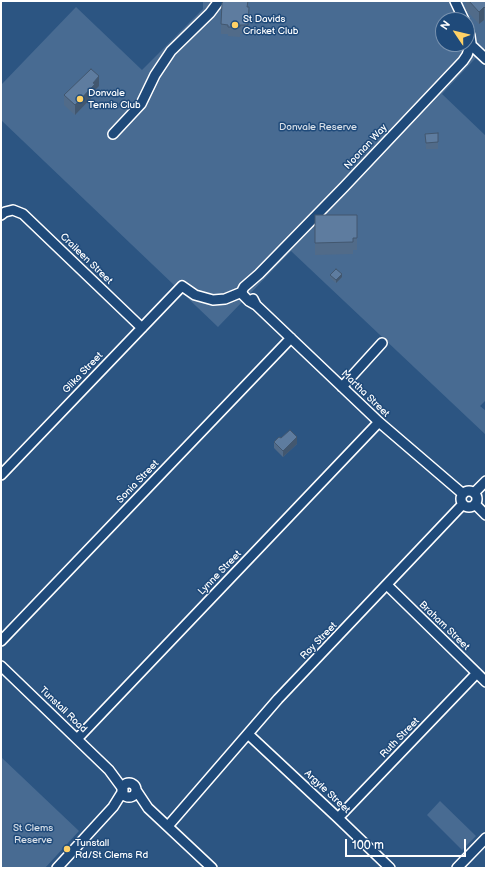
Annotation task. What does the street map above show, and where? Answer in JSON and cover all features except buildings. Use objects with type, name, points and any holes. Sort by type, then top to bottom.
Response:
[{"type":"street","points":[[113,134],[141,104],[155,75],[171,51],[210,14],[219,1]]},
{"type":"street","points":[[455,1],[460,12]]},
{"type":"street","points":[[475,48],[486,59]]},
{"type":"street","name":"Noonan Way","points":[[245,294],[245,286],[259,274],[344,187],[463,61],[468,52]]},
{"type":"street","name":"Craileen Street","points":[[1,215],[5,212],[13,210],[23,214],[142,328]]},
{"type":"street","name":"Glika Street","points":[[1,475],[182,286],[198,296],[213,300],[225,299],[245,294]]},
{"type":"street","name":"Martha Street","points":[[245,294],[379,422],[463,494]]},
{"type":"street","name":"Sonia Street","points":[[1,641],[291,338]]},
{"type":"street","points":[[342,386],[382,343]]},
{"type":"street","name":"Lynne Street","points":[[77,739],[379,422]]},
{"type":"street","points":[[474,493],[486,481]]},
{"type":"street","points":[[468,491],[474,493],[477,498],[475,504],[469,507],[463,504],[461,499],[463,494],[468,491]]},
{"type":"street","name":"Roy Street","points":[[165,824],[181,811],[193,795],[278,699],[463,504]]},
{"type":"street","points":[[475,504],[486,515]]},
{"type":"street","name":"Braham Street","points":[[387,585],[486,682]]},
{"type":"street","name":"Tunstall Road","points":[[1,666],[109,770],[128,791],[212,868]]},
{"type":"street","name":"Ruth Street","points":[[338,818],[477,673]]},
{"type":"street","name":"Argyle Street","points":[[248,734],[390,868]]},
{"type":"street","points":[[57,868],[128,791]]},
{"type":"street","points":[[457,868],[486,838]]},
{"type":"green space","name":"Donvale Reserve","points":[[203,1],[486,1],[486,47],[442,94],[486,136],[486,400],[480,406],[486,411],[486,435],[291,251],[218,327],[1,120],[1,85],[76,7],[142,70],[203,9]]},
{"type":"green space","name":"St Clems Reserve","points":[[1,757],[79,831],[45,868],[1,868]]},
{"type":"green space","points":[[440,801],[476,836],[462,850],[427,815]]},
{"type":"place","name":"St Davids Cricket Club","points":[[235,25]]},
{"type":"place","name":"Donvale Tennis Club","points":[[80,99]]},
{"type":"place","name":"Tunstall Rd/St Clems Rd","points":[[67,849]]}]
